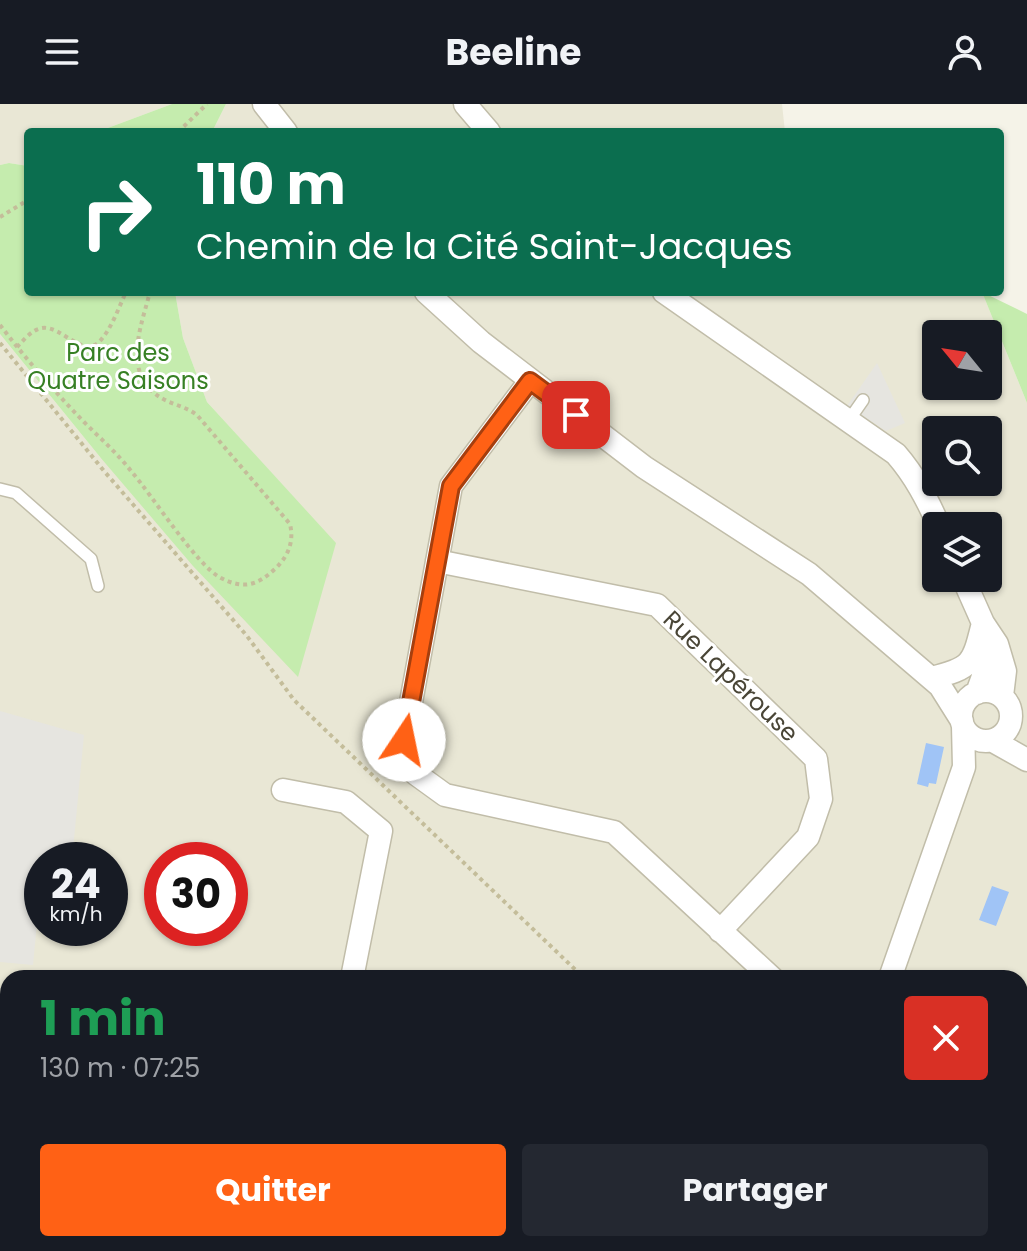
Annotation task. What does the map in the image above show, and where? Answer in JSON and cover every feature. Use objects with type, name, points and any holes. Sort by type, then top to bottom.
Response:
[{"type":"street","points":[[465,104],[486,128]]},
{"type":"street","points":[[272,106],[284,128]]},
{"type":"street","points":[[430,296],[481,342],[644,467],[809,574],[936,682],[973,738],[991,741],[1027,760]]},
{"type":"street","points":[[670,296],[896,454],[911,471],[932,512]]},
{"type":"street","points":[[530,381],[451,486],[404,740],[416,774],[445,795],[614,832],[763,970]]},
{"type":"street","name":"Rue Lapérouse","points":[[437,561],[657,605],[816,759],[821,799],[808,837],[720,931]]},
{"type":"street","points":[[969,592],[983,623],[997,644],[1005,671],[1002,696]]},
{"type":"street","points":[[936,682],[969,664],[983,623]]},
{"type":"street","points":[[893,970],[964,767],[963,707],[974,694],[986,668],[983,623]]},
{"type":"street","points":[[936,682],[974,694],[990,691],[1002,696],[1010,709],[1010,723],[1001,737],[991,741],[964,767]]},
{"type":"street","points":[[1010,723],[1027,745]]},
{"type":"street","points":[[283,790],[346,802],[381,831],[354,970]]},
{"type":"lane","points":[[849,420],[863,400]]},
{"type":"lane","points":[[0,489],[16,493],[91,559],[98,586]]},
{"type":"path","points":[[182,128],[207,104]]},
{"type":"path","points":[[0,217],[24,202]]},
{"type":"path","points":[[17,347],[32,332],[43,327],[83,346],[92,347],[100,341],[124,296]]},
{"type":"path","points":[[0,325],[131,470],[210,571],[244,586],[261,580],[277,568],[288,554],[293,537],[290,524],[197,415],[153,392],[142,379],[137,355],[138,336],[149,296]]},
{"type":"path","points":[[0,343],[104,471],[247,636],[294,700],[576,970]]},
{"type":"shaded area","points":[[0,104],[172,104],[108,128],[24,128],[24,165],[0,165]]},
{"type":"shaded area","points":[[226,104],[782,104],[785,128],[214,128]]},
{"type":"shaded area","points":[[176,296],[984,296],[993,320],[922,320],[922,400],[1002,400],[1002,341],[1027,403],[1027,970],[0,970],[0,334],[100,457],[335,543],[207,402],[183,338]]},
{"type":"shaded area","points":[[877,363],[905,423],[886,431],[847,406]]},
{"type":"shaded area","points":[[0,711],[84,735],[74,842],[24,842],[24,946],[35,946],[33,965],[0,962]]},
{"type":"green space","points":[[172,104],[226,104],[214,128],[108,128]]},
{"type":"green space","name":"Parc des Quatre Saisons","points":[[0,165],[24,165],[24,296],[176,296],[183,338],[207,402],[336,543],[298,677],[193,566],[0,334]]},
{"type":"green space","points":[[984,296],[990,296],[1027,314],[1027,403],[1002,341],[1002,320],[993,320]]},
{"type":"water","points":[[926,743],[944,747],[936,784],[929,783],[928,787],[917,784]]},
{"type":"water","points":[[992,886],[1009,892],[996,926],[979,920]]},
{"type":"route","points":[[404,740],[451,486],[530,381],[576,415]]}]
